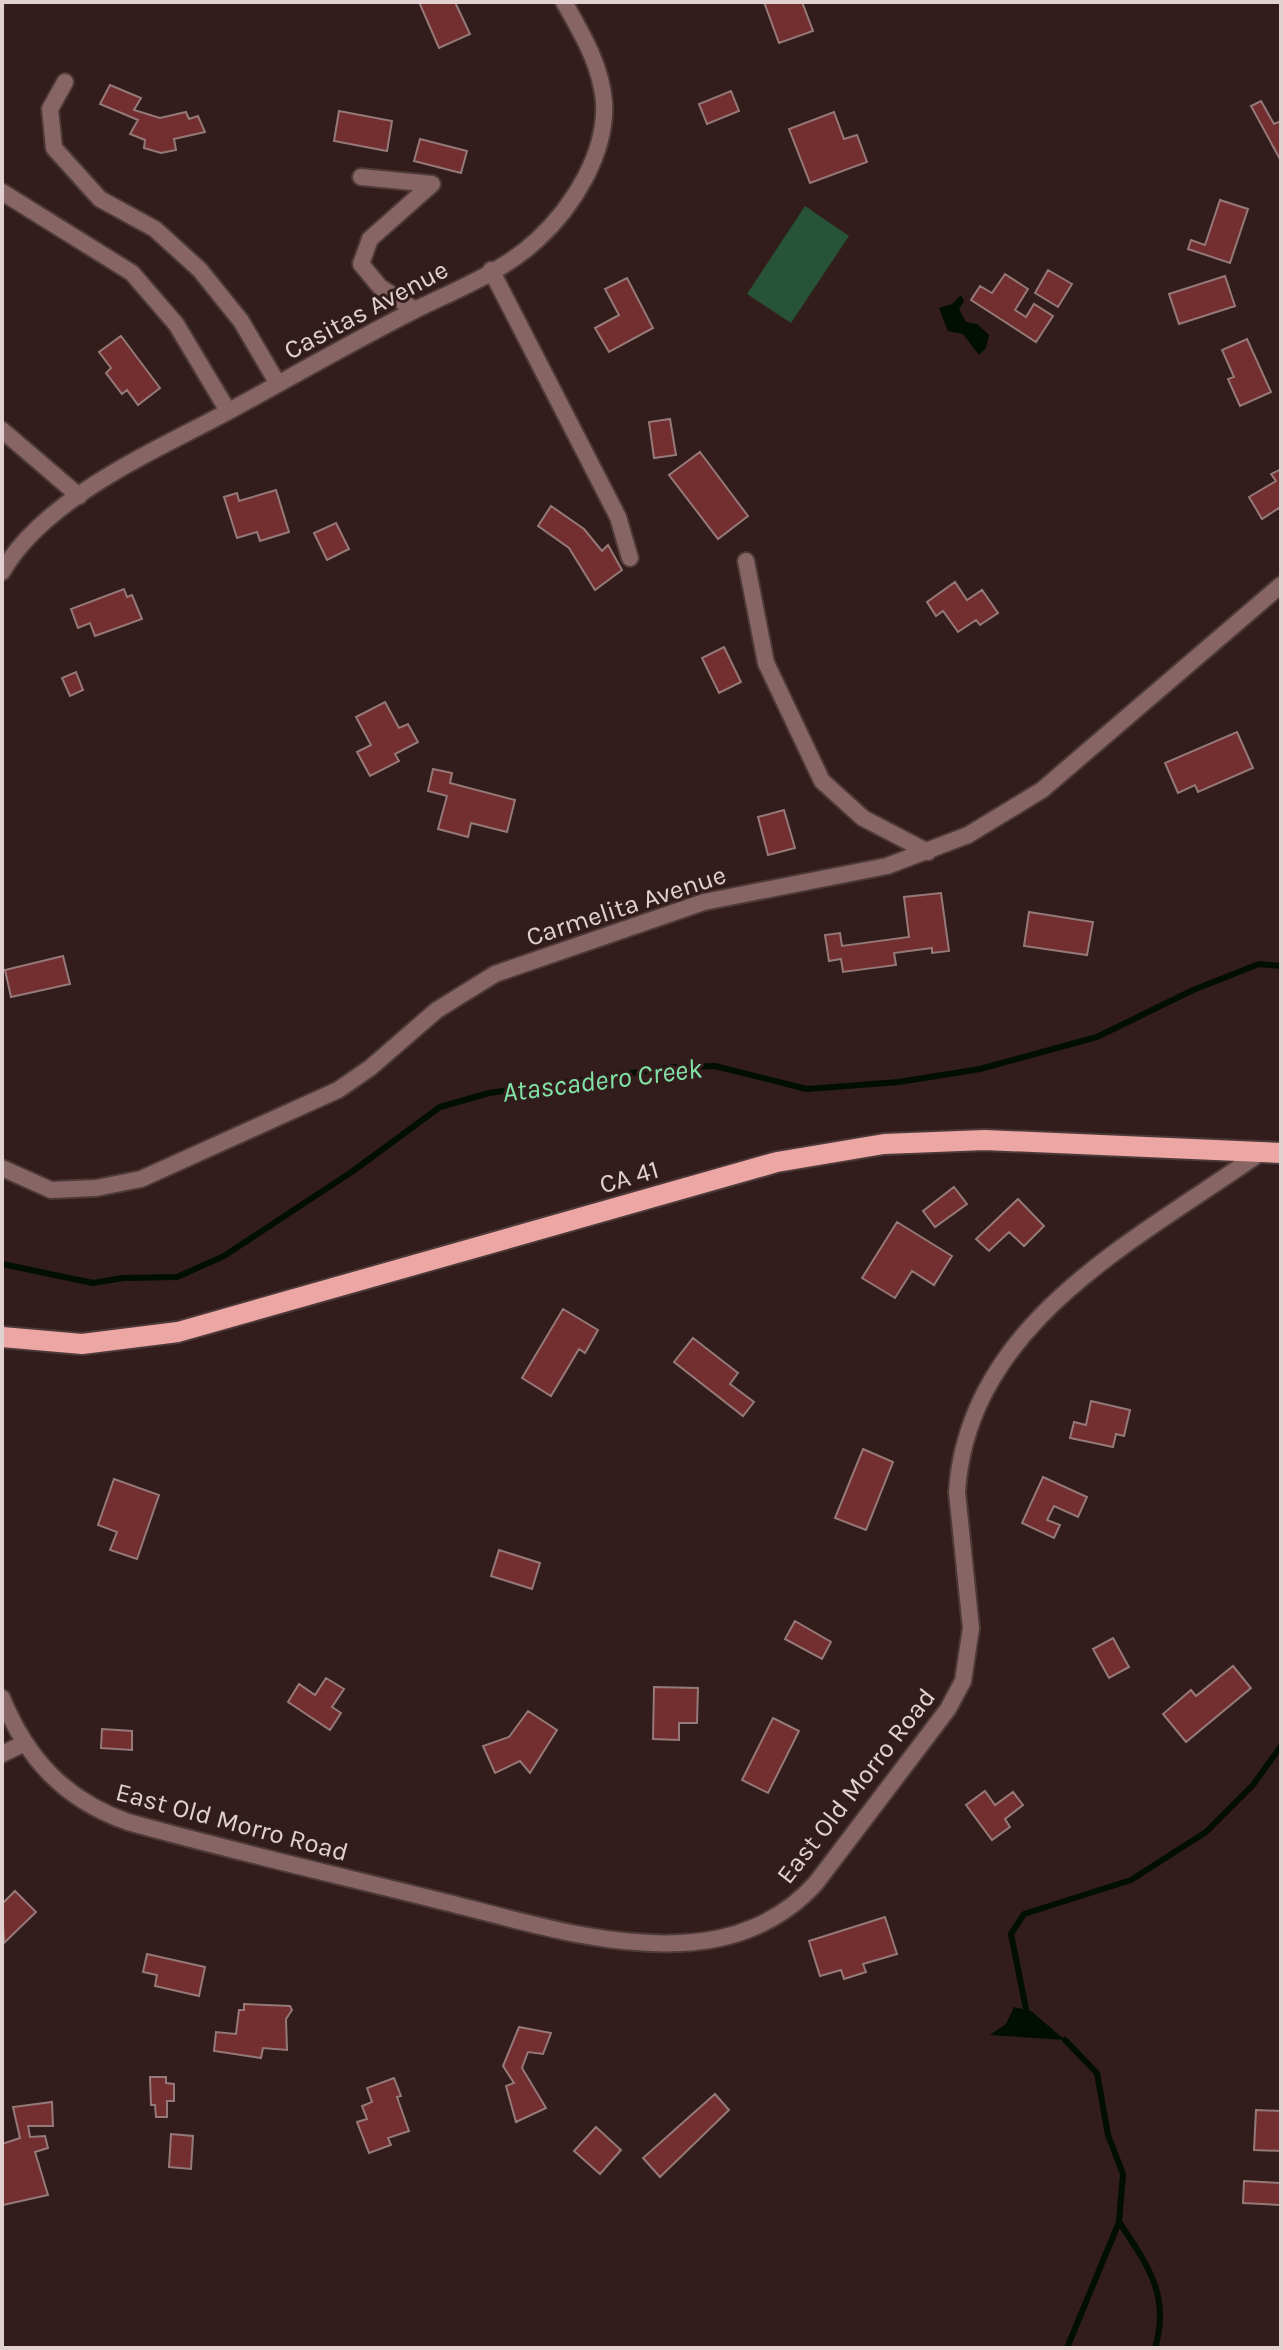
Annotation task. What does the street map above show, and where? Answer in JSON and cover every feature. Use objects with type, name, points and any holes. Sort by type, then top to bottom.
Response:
[{"type":"main road","name":"CA 41","points":[[2,1337],[82,1344],[178,1332],[777,1162],[884,1144],[985,1140],[1281,1153]]},
{"type":"street","name":"Casitas Avenue","points":[[2,572],[23,543],[79,496],[140,457],[491,270],[536,241],[572,203],[585,178],[602,125],[604,103],[597,65],[564,2]]},
{"type":"street","points":[[65,82],[50,109],[54,148],[100,199],[155,229],[200,270],[241,321],[278,384]]},
{"type":"street","points":[[361,177],[432,184],[370,239],[361,264],[380,287],[415,310]]},
{"type":"street","points":[[2,192],[132,273],[176,324],[228,411]]},
{"type":"street","points":[[491,270],[618,517],[630,558]]},
{"type":"street","points":[[2,430],[79,496]]},
{"type":"street","points":[[746,561],[766,663],[822,781],[863,818],[928,852]]},
{"type":"street","name":"Carmelita Avenue","points":[[2,1168],[51,1190],[96,1188],[141,1179],[338,1090],[370,1068],[437,1010],[495,974],[704,902],[832,879],[928,852],[968,835],[1042,790],[1281,585]]},
{"type":"street","name":"East Old Morro Road","points":[[2,1698],[23,1744],[47,1774],[71,1795],[102,1813],[168,1834],[520,1920],[620,1941],[684,1943],[749,1930],[800,1901],[816,1883],[948,1709],[963,1681],[971,1628],[957,1492],[958,1472],[969,1427],[998,1368],[1024,1333],[1075,1282],[1260,1153]]},
{"type":"street","points":[[2,1754],[23,1744]]},
{"type":"green space","points":[[805,206],[849,236],[791,323],[747,294]]},
{"type":"shaded area","points":[[961,295],[964,301],[959,309],[966,322],[977,324],[989,335],[986,348],[979,355],[963,334],[948,331],[939,308],[952,304]]},
{"type":"shaded area","points":[[1014,2007],[1031,2011],[1065,2040],[990,2035],[1006,2024]]},
{"type":"building","points":[[419,2],[455,2],[470,34],[439,48]]},
{"type":"building","points":[[764,2],[802,2],[813,31],[779,43]]},
{"type":"building","points":[[110,85],[141,98],[134,110],[160,118],[186,112],[189,119],[198,116],[205,132],[174,139],[176,150],[161,153],[144,148],[145,140],[130,134],[138,120],[100,104]]},
{"type":"building","points":[[731,91],[739,111],[707,124],[699,104]]},
{"type":"building","points":[[1261,101],[1274,124],[1281,121],[1281,161],[1251,106]]},
{"type":"building","points":[[339,111],[392,121],[387,151],[334,141]]},
{"type":"building","points":[[834,112],[844,139],[857,135],[867,162],[810,183],[789,129]]},
{"type":"building","points":[[420,139],[467,151],[461,173],[414,161]]},
{"type":"building","points":[[1220,200],[1248,209],[1230,263],[1188,249],[1191,240],[1205,245]]},
{"type":"building","points":[[1048,270],[1072,284],[1058,307],[1035,293]]},
{"type":"building","points":[[1005,274],[1028,289],[1015,310],[1026,317],[1034,304],[1053,316],[1036,342],[971,300],[980,286],[992,293]]},
{"type":"building","points":[[1225,276],[1235,306],[1179,324],[1169,294]]},
{"type":"building","points":[[627,278],[653,328],[609,352],[595,328],[619,315],[605,289]]},
{"type":"building","points":[[121,336],[160,388],[138,405],[127,390],[122,394],[106,373],[111,368],[99,352]]},
{"type":"building","points":[[1247,339],[1271,392],[1240,406],[1228,379],[1234,377],[1222,350]]},
{"type":"building","points":[[670,419],[676,455],[654,458],[649,422]]},
{"type":"building","points":[[700,452],[748,516],[718,539],[669,475]]},
{"type":"building","points":[[1281,469],[1281,511],[1279,508],[1262,519],[1249,497],[1276,481],[1271,474]]},
{"type":"building","points":[[276,490],[289,532],[260,541],[257,532],[237,538],[224,497],[237,493],[239,501]]},
{"type":"building","points":[[551,506],[584,529],[602,551],[608,545],[622,570],[595,590],[569,548],[538,526]]},
{"type":"building","points":[[336,523],[349,549],[327,560],[314,533]]},
{"type":"building","points":[[955,582],[967,600],[982,590],[998,613],[980,625],[976,620],[958,632],[943,611],[936,616],[927,602]]},
{"type":"building","points":[[124,589],[127,597],[132,595],[142,619],[95,636],[90,623],[78,628],[71,609]]},
{"type":"building","points":[[724,647],[741,682],[719,693],[702,658]]},
{"type":"building","points":[[76,672],[83,690],[70,696],[62,678]]},
{"type":"building","points":[[385,702],[399,728],[408,724],[418,742],[395,754],[399,761],[370,776],[357,752],[371,745],[356,717]]},
{"type":"building","points":[[1237,732],[1253,768],[1198,792],[1195,785],[1178,793],[1165,763]]},
{"type":"building","points":[[433,769],[452,773],[450,783],[515,800],[507,832],[471,823],[468,837],[438,829],[447,796],[428,791]]},
{"type":"building","points":[[784,810],[795,848],[768,855],[758,817]]},
{"type":"building","points":[[941,893],[949,951],[932,953],[932,948],[894,953],[896,965],[843,972],[841,959],[829,961],[825,935],[840,933],[842,946],[909,937],[904,897]]},
{"type":"building","points":[[1029,912],[1093,922],[1087,955],[1024,946]]},
{"type":"building","points":[[63,956],[70,984],[11,997],[5,970]]},
{"type":"building","points":[[954,1187],[967,1204],[935,1227],[923,1211]]},
{"type":"building","points":[[1018,1199],[1044,1226],[1024,1246],[1009,1232],[989,1251],[976,1239]]},
{"type":"building","points":[[897,1222],[952,1256],[934,1285],[912,1271],[895,1298],[862,1278]]},
{"type":"building","points":[[563,1309],[598,1330],[585,1353],[579,1349],[551,1396],[522,1378]]},
{"type":"building","points":[[693,1338],[738,1373],[730,1384],[754,1402],[743,1416],[674,1362]]},
{"type":"building","points":[[1091,1401],[1130,1410],[1124,1436],[1116,1434],[1113,1447],[1070,1438],[1074,1422],[1086,1425]]},
{"type":"building","points":[[863,1449],[893,1462],[866,1530],[835,1518]]},
{"type":"building","points":[[1043,1477],[1087,1497],[1078,1517],[1054,1506],[1047,1520],[1060,1525],[1054,1538],[1022,1523]]},
{"type":"building","points":[[114,1479],[159,1495],[137,1559],[110,1550],[117,1532],[98,1525]]},
{"type":"building","points":[[499,1550],[540,1563],[532,1589],[491,1576]]},
{"type":"building","points":[[795,1621],[831,1642],[822,1659],[785,1639]]},
{"type":"building","points":[[1113,1638],[1129,1667],[1109,1678],[1093,1649]]},
{"type":"building","points":[[1233,1666],[1251,1688],[1186,1742],[1163,1714],[1191,1690],[1196,1696]]},
{"type":"building","points":[[326,1678],[344,1689],[332,1707],[341,1713],[330,1730],[288,1702],[299,1684],[315,1695]]},
{"type":"building","points":[[654,1687],[698,1688],[697,1723],[679,1723],[679,1740],[653,1739]]},
{"type":"building","points":[[528,1711],[557,1730],[530,1773],[520,1761],[495,1773],[483,1746],[509,1737]]},
{"type":"building","points":[[773,1718],[799,1731],[768,1793],[742,1780]]},
{"type":"building","points":[[102,1729],[132,1731],[132,1750],[101,1748]]},
{"type":"building","points":[[985,1791],[995,1805],[1013,1792],[1023,1805],[1005,1819],[1010,1827],[992,1840],[966,1805]]},
{"type":"building","points":[[15,1891],[36,1912],[4,1943],[2,1904]]},
{"type":"building","points":[[885,1917],[897,1954],[863,1964],[866,1972],[844,1979],[841,1970],[820,1976],[809,1941]]},
{"type":"building","points":[[147,1954],[205,1967],[199,1996],[155,1986],[157,1975],[143,1972]]},
{"type":"building","points":[[244,2004],[290,2006],[292,2010],[286,2019],[287,2050],[263,2048],[261,2058],[214,2051],[216,2032],[236,2034],[239,2010],[244,2010]]},
{"type":"building","points":[[519,2027],[551,2033],[543,2054],[528,2052],[522,2068],[546,2108],[516,2122],[506,2086],[514,2083],[503,2066]]},
{"type":"building","points":[[150,2077],[166,2077],[166,2083],[174,2084],[174,2101],[167,2101],[167,2117],[156,2117],[155,2105],[151,2105]]},
{"type":"building","points":[[394,2078],[409,2131],[388,2138],[391,2145],[369,2153],[357,2122],[367,2119],[362,2106],[372,2102],[367,2088]]},
{"type":"building","points":[[715,2094],[729,2110],[660,2177],[643,2158]]},
{"type":"building","points":[[52,2102],[53,2126],[28,2126],[30,2137],[45,2136],[48,2148],[35,2152],[48,2195],[3,2205],[2,2144],[20,2138],[13,2107]]},
{"type":"building","points":[[1256,2110],[1281,2111],[1281,2151],[1254,2150]]},
{"type":"building","points":[[596,2127],[621,2150],[600,2174],[574,2151]]},
{"type":"building","points":[[171,2134],[193,2136],[191,2169],[169,2167]]},
{"type":"building","points":[[1244,2181],[1281,2183],[1280,2205],[1243,2203]]},
{"type":"waterway","name":"Atascadero Creek","points":[[2,1264],[93,1283],[123,1278],[177,1277],[224,1256],[353,1171],[440,1107],[489,1093],[674,1067],[715,1066],[807,1089],[899,1082],[980,1069],[1097,1037],[1193,990],[1259,964],[1281,966]]},
{"type":"waterway","points":[[1026,2009],[1011,1934],[1024,1914],[1131,1880],[1206,1832],[1253,1785],[1281,1746]]},
{"type":"waterway","points":[[1065,2040],[1097,2073],[1108,2135],[1123,2174],[1119,2222],[1067,2348]]},
{"type":"waterway","points":[[1119,2222],[1154,2281],[1160,2312],[1155,2348]]}]
